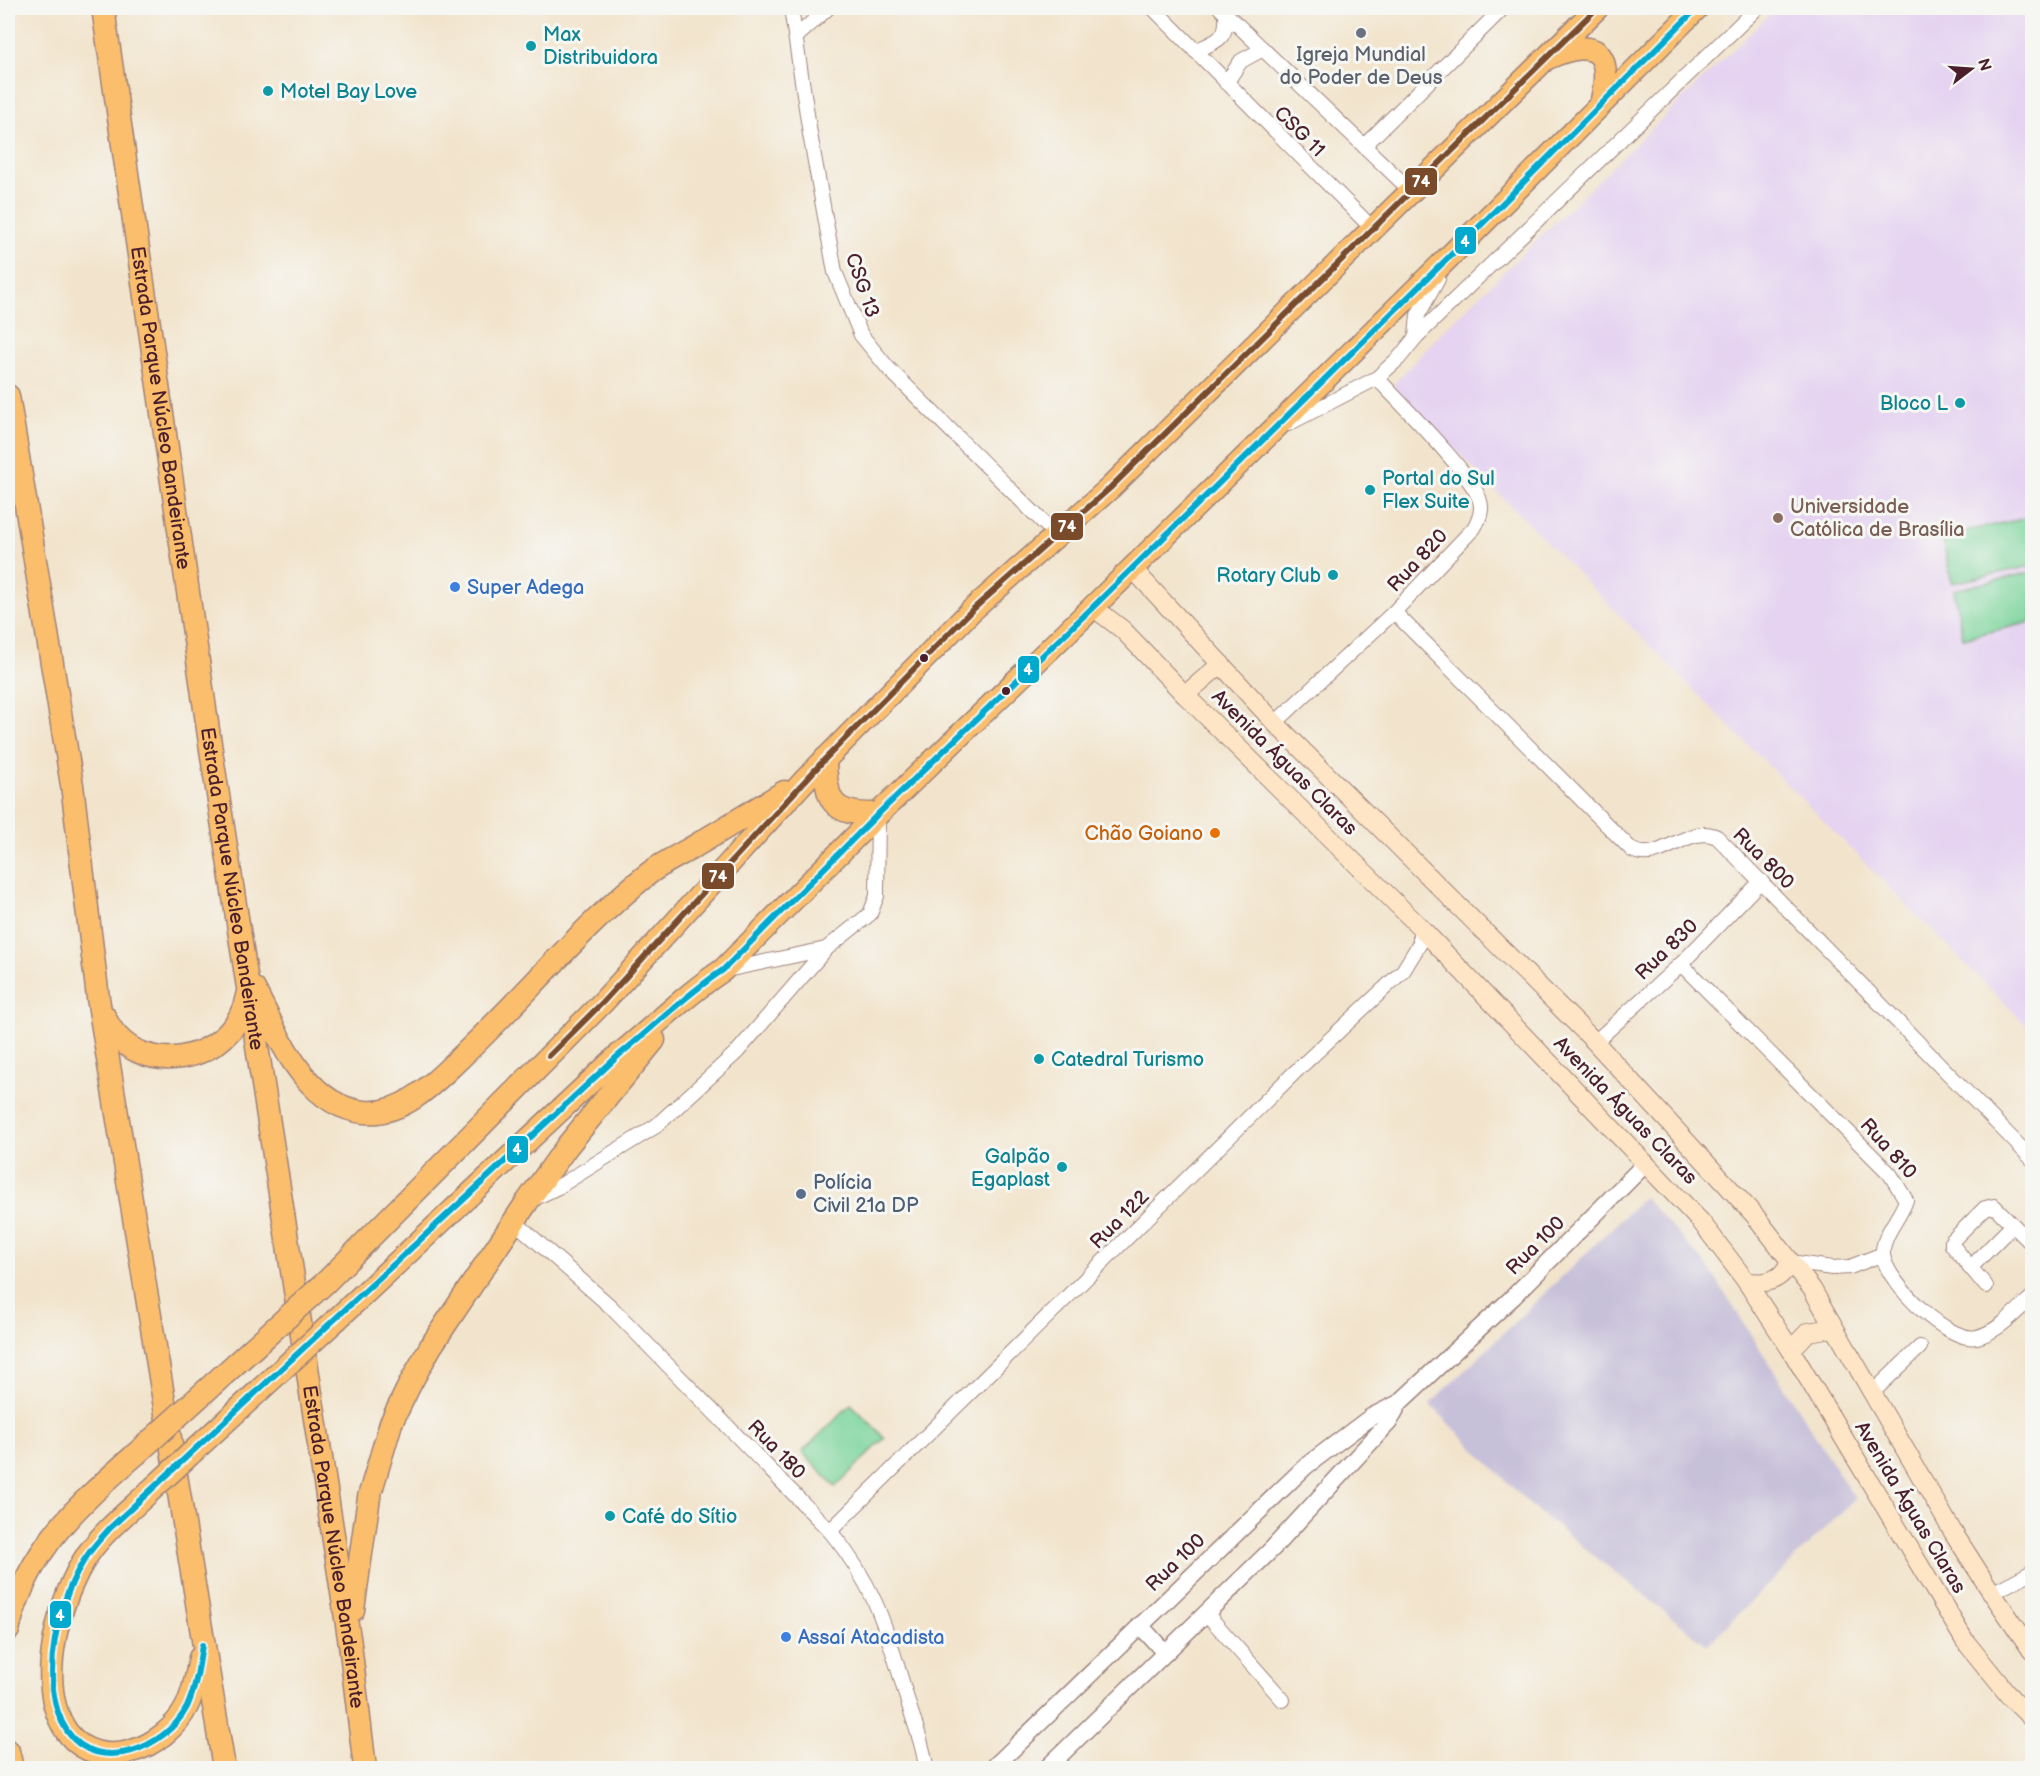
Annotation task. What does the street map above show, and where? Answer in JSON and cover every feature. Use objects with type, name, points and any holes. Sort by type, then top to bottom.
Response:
[{"type":"highway","name":"Estrada Parque Núcleo Bandeirante","points":[[102,8],[184,570],[350,1644],[365,1768]]},
{"type":"highway","points":[[8,1630],[27,1573],[47,1542],[81,1502],[326,1282],[603,1002],[806,779],[971,611],[1110,488],[1597,8]]},
{"type":"highway","points":[[202,1645],[195,1684],[186,1708],[162,1737],[145,1748],[107,1756],[84,1747],[67,1731],[59,1714],[53,1686],[52,1659],[58,1623],[65,1601],[88,1554],[110,1528],[619,1055],[666,1018],[700,985],[723,970],[878,814],[1093,608],[1457,249],[1602,100],[1697,8]]},
{"type":"highway","points":[[1543,60],[1572,48],[1587,48],[1596,52],[1603,59],[1606,70],[1602,100]]},
{"type":"highway","points":[[8,396],[72,785],[98,998],[202,1645],[224,1768]]},
{"type":"highway","points":[[825,759],[827,792],[837,806],[846,813],[878,814]]},
{"type":"highway","points":[[247,983],[291,1058],[321,1093],[354,1110],[382,1112],[412,1098],[439,1078],[491,1029],[583,931],[650,873],[806,779]]},
{"type":"highway","points":[[98,998],[106,1021],[122,1041],[143,1054],[180,1059],[205,1051],[226,1036],[241,1016],[247,983]]},
{"type":"highway","points":[[350,1644],[357,1567],[369,1497],[391,1423],[431,1346],[568,1145],[700,985]]},
{"type":"highway","points":[[8,1751],[12,1768]]},
{"type":"main road","name":"Avenida Águas Claras","points":[[1132,569],[1275,723],[1595,1042],[1719,1174],[1812,1288],[1833,1328],[1992,1593],[2032,1651]]},
{"type":"main road","name":"Avenida Águas Claras","points":[[1093,608],[1123,630],[1185,695],[1420,927],[1702,1223],[1746,1281],[1791,1350],[1965,1641],[2011,1698],[2032,1719]]},
{"type":"main road","points":[[1185,695],[1221,664]]},
{"type":"main road","points":[[1746,1281],[1765,1283],[1777,1279],[1790,1262]]},
{"type":"main road","points":[[1791,1350],[1808,1332],[1833,1328]]},
{"type":"street","name":"CSG 13","points":[[791,8],[810,134],[835,272],[861,335],[888,368],[1056,534]]},
{"type":"street","points":[[795,37],[828,8]]},
{"type":"street","name":"CSG 11","points":[[1153,8],[1372,228]]},
{"type":"street","points":[[1364,146],[1503,8]]},
{"type":"street","points":[[1269,432],[1377,378],[1399,358],[1416,337],[1757,8]]},
{"type":"street","points":[[1195,51],[1224,34],[1227,28],[1223,10]]},
{"type":"street","points":[[1223,10],[1410,190]]},
{"type":"street","points":[[1226,83],[1241,61],[1263,49]]},
{"type":"street","points":[[1416,337],[1418,315],[1426,297],[1457,249]]},
{"type":"street","name":"Rua 820","points":[[1275,723],[1394,612],[1474,528],[1481,511],[1480,502],[1469,480],[1377,378]]},
{"type":"street","name":"Rua 800","points":[[1394,612],[1632,850],[1647,853],[1695,834],[1710,834],[1761,881],[2032,1159]]},
{"type":"street","points":[[527,1202],[558,1187],[656,1126],[737,1052],[826,949],[870,914],[878,896],[878,814]]},
{"type":"street","name":"Rua 830","points":[[1595,1042],[1681,964],[1761,881]]},
{"type":"street","name":"Rua 122","points":[[830,1531],[1277,1090],[1403,971],[1420,944],[1420,927]]},
{"type":"street","points":[[723,970],[826,949]]},
{"type":"street","name":"Rua 810","points":[[1681,964],[1882,1166],[1901,1188],[1906,1200],[1884,1244],[1883,1254]]},
{"type":"street","name":"Rua 100","points":[[993,1768],[1306,1466],[1371,1417],[1399,1402],[1513,1297],[1646,1162]]},
{"type":"street","points":[[1986,1286],[1953,1248],[1952,1241],[1985,1208],[1994,1206],[2032,1244]]},
{"type":"street","name":"Rua 180","points":[[515,1222],[610,1306],[830,1531],[866,1580],[883,1617],[929,1766]]},
{"type":"street","points":[[1970,1268],[2013,1225]]},
{"type":"street","points":[[1790,1262],[1832,1268],[1850,1267],[1883,1254],[1896,1281],[1944,1329],[1968,1338],[1984,1335],[2032,1297]]},
{"type":"street","points":[[1872,1393],[1920,1347]]},
{"type":"street","name":"Rua 100","points":[[1047,1768],[1273,1548],[1389,1422],[1399,1402]]},
{"type":"street","points":[[1992,1593],[2032,1572]]},
{"type":"street","points":[[1206,1613],[1283,1700]]},
{"type":"street","points":[[1140,1625],[1165,1653]]},
{"type":"shaded area","name":"Universidade Católica de Brasília","points":[[1776,8],[2032,8],[2032,1031],[1392,386],[1441,333]]},
{"type":"shaded area","points":[[1644,1197],[1709,1268],[1855,1499],[1707,1645],[1531,1506],[1430,1404]]},
{"type":"green space","points":[[2032,517],[2032,566],[1952,583],[1942,536]]},
{"type":"green space","points":[[2032,572],[2032,622],[1963,638],[1954,590]]},
{"type":"green space","points":[[851,1404],[885,1438],[835,1487],[802,1452]]},
{"type":"transit line","name":"74","points":[[549,1056],[603,1002],[825,759],[971,611],[1110,488],[1597,8]]},
{"type":"transit line","name":"4","points":[[202,1645],[195,1684],[187,1707],[177,1722],[164,1734],[131,1751],[113,1754],[96,1752],[80,1745],[67,1731],[58,1712],[53,1689],[52,1665],[60,1615],[78,1571],[91,1550],[110,1528],[619,1055],[683,1000],[723,970],[878,814],[1093,607],[1457,249],[1697,8]]},
{"type":"place","name":"Igreja Mundial do Poder de Deus","points":[[1361,33]]},
{"type":"place","name":"Max Distribuidora","points":[[531,46]]},
{"type":"place","name":"Motel Bay Love","points":[[268,91]]},
{"type":"place","name":"Bloco L","points":[[1960,403]]},
{"type":"place","name":"Portal do Sul Flex Suite","points":[[1370,490]]},
{"type":"place","name":"Universidade Católica de Brasília","points":[[1778,518]]},
{"type":"place","name":"Rotary Club","points":[[1333,575]]},
{"type":"place","name":"Super Adega","points":[[455,587]]},
{"type":"place","name":"Chão Goiano","points":[[1215,833]]},
{"type":"place","name":"Catedral Turismo","points":[[1039,1059]]},
{"type":"place","name":"Galpão Egaplast","points":[[1062,1167]]},
{"type":"place","name":"Polícia Civil 21a DP","points":[[801,1194]]},
{"type":"place","name":"Café do Sítio","points":[[610,1516]]},
{"type":"place","name":"Assaí Atacadista","points":[[786,1637]]}]
